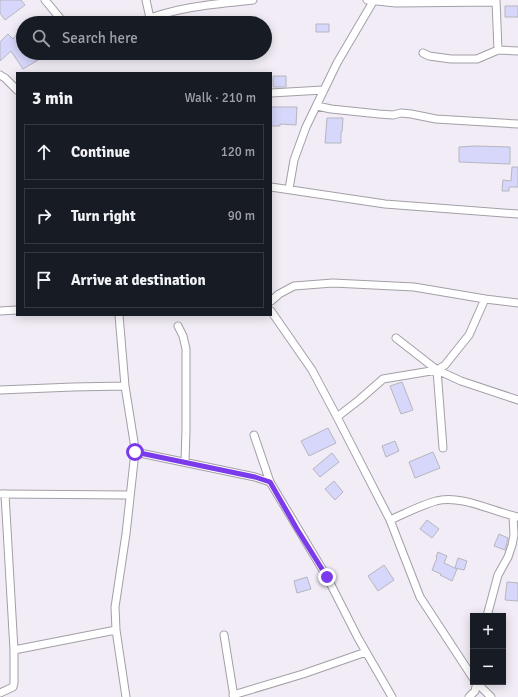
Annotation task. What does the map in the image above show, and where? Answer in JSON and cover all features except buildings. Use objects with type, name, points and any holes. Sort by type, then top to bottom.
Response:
[{"type":"street","points":[[45,0],[58,16]]},
{"type":"street","points":[[146,0],[150,16]]},
{"type":"street","points":[[156,16],[176,10],[253,0]]},
{"type":"street","points":[[289,189],[294,160],[306,127],[337,63],[372,0],[396,3],[496,1],[498,50]]},
{"type":"street","points":[[423,53],[429,56],[451,60],[477,59],[498,50],[518,51]]},
{"type":"street","points":[[0,75],[16,89]]},
{"type":"street","points":[[272,93],[323,90]]},
{"type":"street","points":[[317,106],[379,114],[393,115],[401,113],[436,118],[518,124]]},
{"type":"street","points":[[272,187],[386,204],[518,214]]},
{"type":"street","points":[[272,300],[279,294],[294,286],[333,282],[414,287],[485,299],[518,302]]},
{"type":"street","points":[[337,417],[383,379],[437,370],[445,365],[469,335],[485,299]]},
{"type":"street","points":[[0,311],[16,310]]},
{"type":"street","points":[[272,312],[312,370],[337,417],[390,520],[420,597],[470,672]]},
{"type":"street","points":[[119,316],[126,386],[135,452],[129,495],[126,534],[115,607],[116,630],[126,697]]},
{"type":"street","points":[[178,326],[186,349],[185,462]]},
{"type":"street","points":[[396,338],[437,370],[460,381],[518,400]]},
{"type":"street","points":[[437,370],[443,448]]},
{"type":"street","points":[[0,390],[73,386],[126,386]]},
{"type":"street","points":[[254,435],[270,482],[327,577],[366,652],[392,697]]},
{"type":"street","points":[[135,452],[255,477],[270,482]]},
{"type":"street","points":[[0,694],[12,687],[14,683],[14,650],[3,494],[129,495]]},
{"type":"street","points":[[390,520],[437,501],[449,500],[464,501],[516,516],[512,545],[508,557],[498,575],[488,613]]},
{"type":"street","points":[[14,650],[116,630]]},
{"type":"street","points":[[224,636],[234,696],[366,652]]},
{"type":"street","points":[[469,697],[475,691],[476,685]]},
{"type":"street","points":[[480,685],[491,697]]},
{"type":"route","points":[[135,452],[255,477],[270,482],[327,577]]}]
